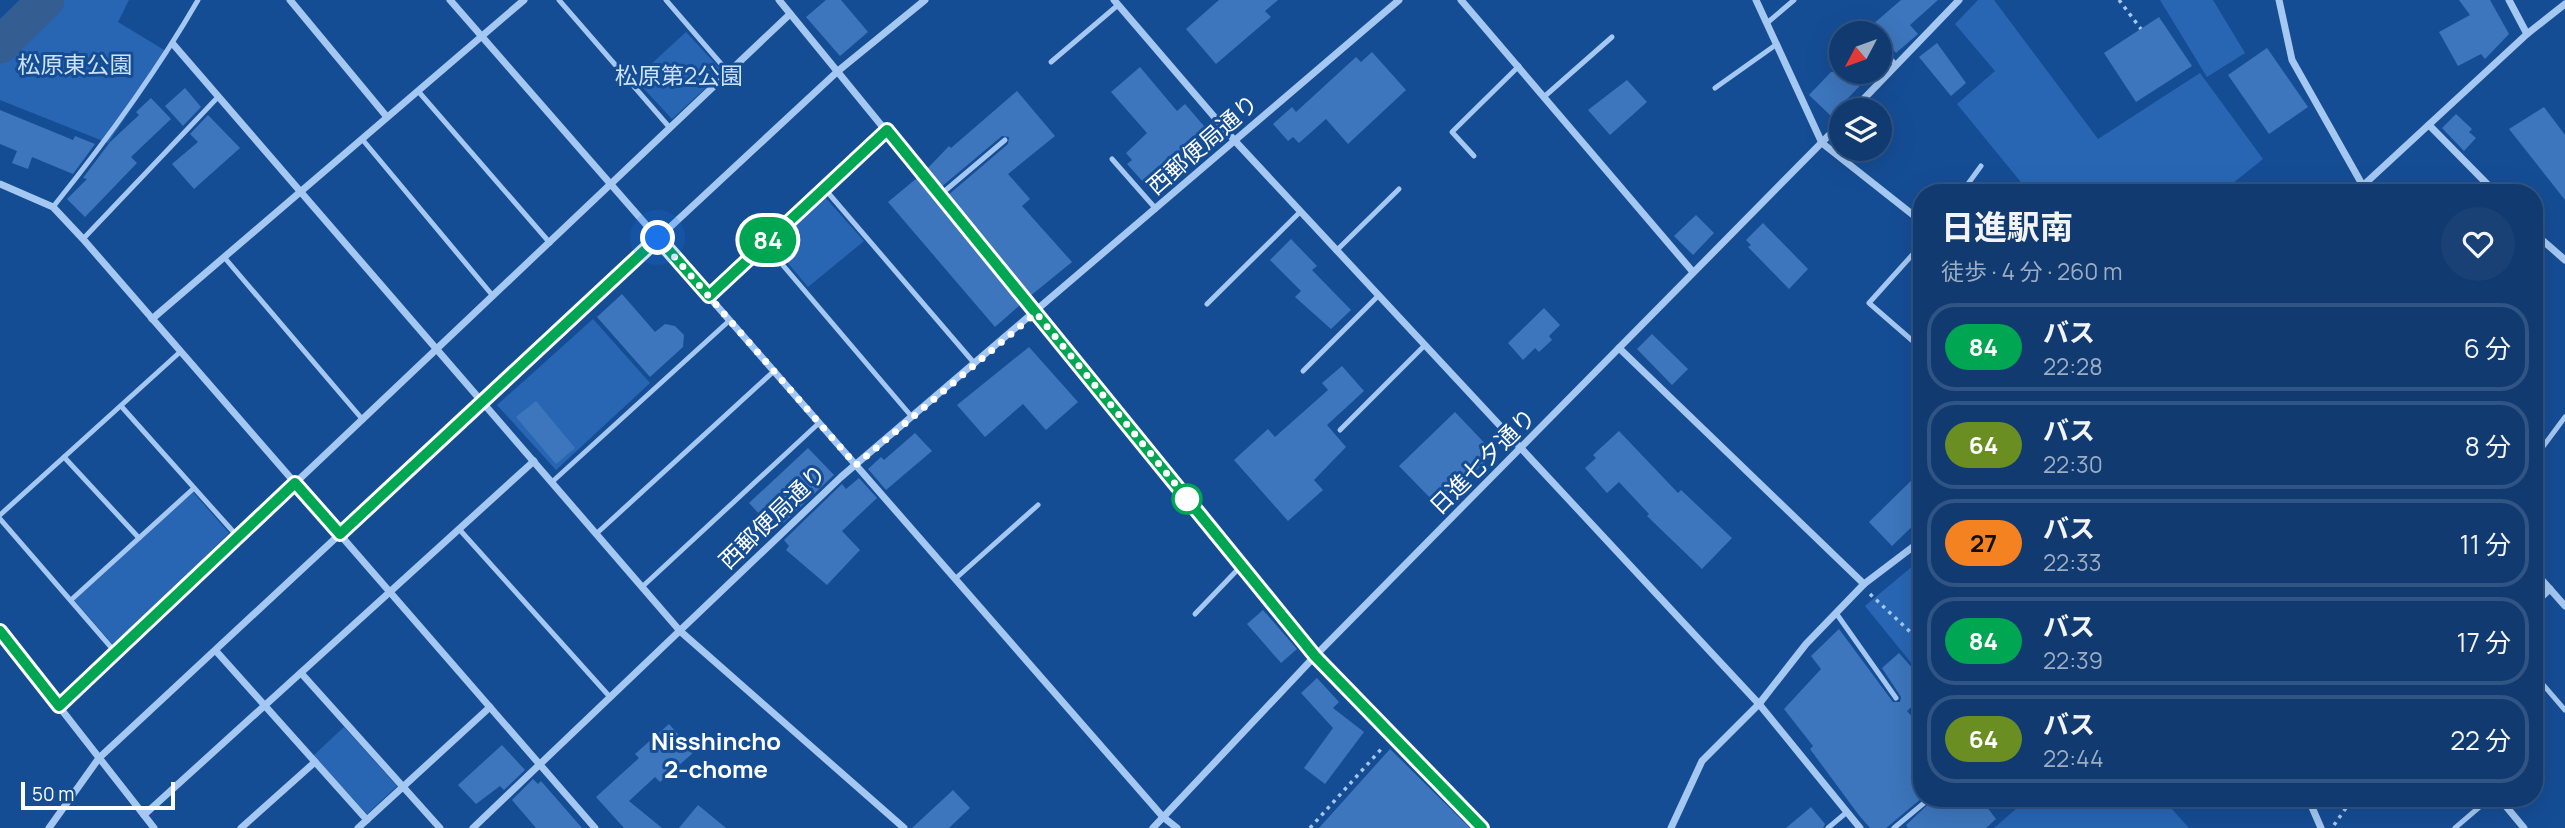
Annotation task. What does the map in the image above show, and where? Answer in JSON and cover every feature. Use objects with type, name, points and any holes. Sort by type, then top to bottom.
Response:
[{"type":"street","points":[[290,0],[387,117]]},
{"type":"street","points":[[450,0],[1163,817],[1177,828]]},
{"type":"street","points":[[152,318],[524,0]]},
{"type":"street","points":[[779,0],[1315,656],[1482,828]]},
{"type":"street","points":[[53,826],[99,758],[838,71],[925,0]]},
{"type":"street","name":"西郵便局通り","points":[[473,828],[856,465],[1399,0]]},
{"type":"street","points":[[1461,0],[1693,272]]},
{"type":"street","points":[[1756,0],[1822,143],[1913,215]]},
{"type":"street","points":[[1864,98],[1959,0]]},
{"type":"street","points":[[2279,0],[2292,60],[2362,184]]},
{"type":"street","points":[[2510,0],[2527,34]]},
{"type":"street","points":[[1116,3],[1300,212],[1759,704],[1860,828]]},
{"type":"street","points":[[2365,184],[2527,34],[2565,4]]},
{"type":"street","points":[[59,706],[790,14]]},
{"type":"street","points":[[173,44],[680,631],[904,828]]},
{"type":"street","points":[[2429,125],[2484,184]]},
{"type":"street","name":"日進七夕通り","points":[[1153,828],[1315,656],[1829,136]]},
{"type":"street","points":[[0,184],[53,207],[83,239],[596,828]]},
{"type":"street","points":[[2543,242],[2565,260]]},
{"type":"street","points":[[1619,348],[1863,585]]},
{"type":"street","points":[[144,815],[534,461]]},
{"type":"street","points":[[1671,828],[1702,761],[1759,704],[1863,585],[1913,547]]},
{"type":"street","points":[[2543,581],[2565,606]]},
{"type":"street","points":[[2543,596],[2550,589]]},
{"type":"street","points":[[0,631],[154,828]]},
{"type":"street","points":[[216,651],[367,820]]},
{"type":"street","points":[[301,673],[440,828]]},
{"type":"street","points":[[358,828],[490,707]]},
{"type":"street","points":[[241,828],[315,762]]},
{"type":"street","points":[[2312,807],[2321,828]]},
{"type":"street","points":[[2506,807],[2524,828]]},
{"type":"lane","points":[[53,207],[97,151],[173,44],[198,0]]},
{"type":"lane","points":[[559,0],[670,128]]},
{"type":"lane","points":[[666,0],[729,73]]},
{"type":"lane","points":[[1768,23],[1794,0]]},
{"type":"lane","points":[[1051,62],[1116,3]]},
{"type":"lane","points":[[1545,96],[1612,37]]},
{"type":"lane","points":[[1714,89],[1777,44]]},
{"type":"lane","points":[[1892,60],[1896,65]]},
{"type":"lane","points":[[1474,156],[1452,132],[1519,66]]},
{"type":"lane","points":[[418,91],[550,243]]},
{"type":"lane","points":[[83,239],[218,97]]},
{"type":"lane","points":[[709,296],[887,130]]},
{"type":"lane","points":[[362,139],[494,296]]},
{"type":"lane","points":[[940,195],[1005,139]]},
{"type":"lane","points":[[1112,159],[1156,209]]},
{"type":"lane","points":[[1968,184],[1981,166]]},
{"type":"lane","points":[[824,188],[975,364]]},
{"type":"lane","points":[[1336,251],[1399,189]]},
{"type":"lane","points":[[1207,304],[1300,212]]},
{"type":"lane","points":[[764,243],[912,417]]},
{"type":"lane","points":[[1913,254],[1869,303],[1913,341]]},
{"type":"lane","points":[[223,257],[363,419]]},
{"type":"lane","points":[[1303,371],[1378,296]]},
{"type":"lane","points":[[552,482],[730,320]]},
{"type":"lane","points":[[1340,430],[1424,346]]},
{"type":"lane","points":[[116,653],[0,517],[180,352]]},
{"type":"lane","points":[[596,534],[774,371]]},
{"type":"lane","points":[[121,406],[238,537]]},
{"type":"lane","points":[[2543,447],[2565,417]]},
{"type":"lane","points":[[642,587],[820,423]]},
{"type":"lane","points":[[64,457],[138,538]]},
{"type":"lane","points":[[71,600],[194,488]]},
{"type":"lane","points":[[955,579],[1038,505]]},
{"type":"lane","points":[[459,529],[610,698]]},
{"type":"lane","points":[[1195,614],[1242,565]]},
{"type":"lane","points":[[1836,613],[1896,698]]},
{"type":"lane","points":[[2543,684],[2565,710]]},
{"type":"lane","points":[[1894,828],[1919,807]]},
{"type":"lane","points":[[2455,828],[2480,807]]},
{"type":"lane","points":[[1828,828],[1847,812]]},
{"type":"path","points":[[2119,0],[2141,29]]},
{"type":"path","points":[[1863,585],[1913,634]]},
{"type":"path","points":[[1310,828],[1392,736]]},
{"type":"path","points":[[2332,828],[2347,807]]},
{"type":"green space","name":"松原東公園","points":[[53,0],[129,0],[118,22],[169,53],[108,143],[0,100],[0,53]]},
{"type":"green space","points":[[1978,0],[1994,0],[2098,139],[2200,73],[2263,159],[2232,184],[2022,184],[1957,104],[1995,71],[1955,24]]},
{"type":"green space","points":[[2160,0],[2213,0],[2245,53],[2207,77]]},
{"type":"green space","name":"松原第2公園","points":[[686,32],[723,72],[672,119],[635,79]]},
{"type":"green space","points":[[823,195],[864,241],[808,287],[771,243]]},
{"type":"green space","points":[[593,319],[650,383],[556,470],[497,405]]},
{"type":"green space","points":[[193,492],[229,533],[115,647],[74,600]]},
{"type":"green space","points":[[1913,566],[1913,665],[1865,606]]},
{"type":"green space","points":[[344,727],[397,786],[367,814],[313,756]]},
{"type":"green space","points":[[2018,807],[2170,807],[2189,828],[1994,828]]},
{"type":"building","points":[[826,0],[841,0],[868,32],[840,56],[806,17]]},
{"type":"building","points":[[1219,0],[1278,0],[1265,11],[1271,17],[1216,64],[1186,29]]},
{"type":"building","points":[[1901,0],[1938,0],[1910,25],[1918,34],[1896,53],[1892,48],[1892,21],[1877,21]]},
{"type":"building","points":[[2459,0],[2490,0],[2509,34],[2485,59],[2481,54],[2458,66],[2439,32],[2470,15]]},
{"type":"building","points":[[2159,17],[2192,66],[2136,102],[2104,53]]},
{"type":"building","points":[[1937,43],[1966,83],[1951,96],[1919,57]]},
{"type":"building","points":[[2267,48],[2308,107],[2269,134],[2228,75]]},
{"type":"building","points":[[1372,52],[1406,90],[1348,144],[1326,119],[1299,143],[1293,137],[1288,141],[1273,124],[1292,107],[1296,112],[1356,57],[1361,62]]},
{"type":"building","points":[[1140,67],[1177,111],[1185,104],[1216,140],[1154,194],[1127,164],[1132,160],[1126,153],[1147,133],[1111,92]]},
{"type":"building","points":[[1829,74],[1829,84],[1862,84],[1848,98],[1829,98],[1829,114],[1809,95]]},
{"type":"building","points":[[1627,80],[1647,102],[1610,135],[1588,110]]},
{"type":"building","points":[[185,88],[201,107],[183,126],[165,106]]},
{"type":"building","points":[[1017,91],[1055,136],[1008,174],[1030,199],[1022,206],[1072,262],[1029,297],[947,196],[1008,144],[1009,137],[1002,136],[940,188],[926,170],[949,146],[951,148]]},
{"type":"building","points":[[151,98],[171,119],[131,157],[137,163],[85,217],[67,199],[87,179],[83,178],[110,142],[139,115],[136,112]]},
{"type":"building","points":[[2544,107],[2565,135],[2565,200],[2509,129]]},
{"type":"building","points":[[0,110],[73,140],[75,136],[95,144],[73,174],[32,157],[28,169],[12,163],[17,151],[0,144]]},
{"type":"building","points":[[2456,114],[2472,129],[2469,132],[2476,138],[2464,151],[2442,128]]},
{"type":"building","points":[[208,115],[240,148],[194,189],[172,164],[198,142],[190,134]]},
{"type":"building","points":[[917,178],[1020,305],[995,327],[888,202]]},
{"type":"building","points":[[1696,215],[1714,233],[1693,255],[1674,236]]},
{"type":"building","points":[[1763,223],[1808,269],[1789,289],[1748,247],[1751,245],[1746,240]]},
{"type":"building","points":[[1291,239],[1317,266],[1312,270],[1351,310],[1331,329],[1295,297],[1301,291],[1270,260]]},
{"type":"building","points":[[622,294],[655,332],[665,324],[675,326],[684,335],[683,347],[650,377],[597,317]]},
{"type":"building","points":[[1544,308],[1560,325],[1549,336],[1552,340],[1539,352],[1535,348],[1523,360],[1508,343]]},
{"type":"building","points":[[1652,334],[1688,369],[1672,385],[1637,349]]},
{"type":"building","points":[[1029,347],[1078,402],[1046,430],[1023,404],[985,437],[957,405]]},
{"type":"building","points":[[1342,366],[1364,391],[1327,425],[1346,447],[1314,480],[1323,490],[1288,521],[1234,460],[1268,429],[1275,437],[1328,390],[1322,383]]},
{"type":"building","points":[[536,401],[575,448],[556,464],[516,417]]},
{"type":"building","points":[[1455,412],[1494,453],[1439,507],[1399,466]]},
{"type":"building","points":[[1619,431],[1678,493],[1681,490],[1732,538],[1702,569],[1647,516],[1649,514],[1619,482],[1607,493],[1585,468],[1596,458],[1593,455]]},
{"type":"building","points":[[915,433],[932,451],[886,490],[868,469],[881,457],[884,460]]},
{"type":"building","points":[[808,448],[834,475],[775,531],[749,503]]},
{"type":"building","points":[[859,478],[877,498],[842,531],[860,550],[827,585],[786,550],[789,546],[784,540],[842,484],[846,489]]},
{"type":"building","points":[[1913,479],[1913,526],[1892,546],[1869,522]]},
{"type":"building","points":[[1263,610],[1297,649],[1281,663],[1247,624]]},
{"type":"building","points":[[1839,629],[1893,702],[1900,702],[1901,697],[1882,668],[1899,653],[1913,669],[1913,706],[1907,711],[1913,718],[1913,806],[1886,828],[1870,828],[1858,814],[1810,749],[1813,746],[1784,709],[1821,669],[1811,656]]},
{"type":"building","points":[[1317,678],[1339,702],[1333,708],[1364,732],[1325,784],[1304,768],[1333,728],[1301,693]]},
{"type":"building","points":[[669,724],[694,752],[660,782],[655,777],[629,801],[662,828],[624,828],[596,797],[639,758],[635,754]]},
{"type":"building","points":[[502,745],[525,770],[504,790],[500,786],[476,804],[458,785]]},
{"type":"building","points":[[1390,749],[1470,828],[1319,828]]},
{"type":"building","points":[[533,779],[538,784],[541,781],[582,828],[536,828],[512,800]]},
{"type":"building","points":[[953,790],[970,808],[949,828],[912,828]]},
{"type":"building","points":[[698,805],[726,828],[679,828]]},
{"type":"building","points":[[1811,807],[1825,824],[1823,828],[1786,828]]},
{"type":"building","points":[[1925,807],[1987,807],[1996,819],[1986,828],[1908,828],[1906,825]]},
{"type":"waterway","points":[[0,45],[46,0]]},
{"type":"bus line","name":"84","points":[[0,631],[59,706],[295,483],[340,534],[658,238],[709,296],[887,130],[1315,656],[1482,828]]},
{"type":"district","name":"Nisshincho 2-chome","points":[[716,754]]},
{"type":"route","points":[[658,238],[856,465],[1036,313],[1190,502],[1187,499]]}]
